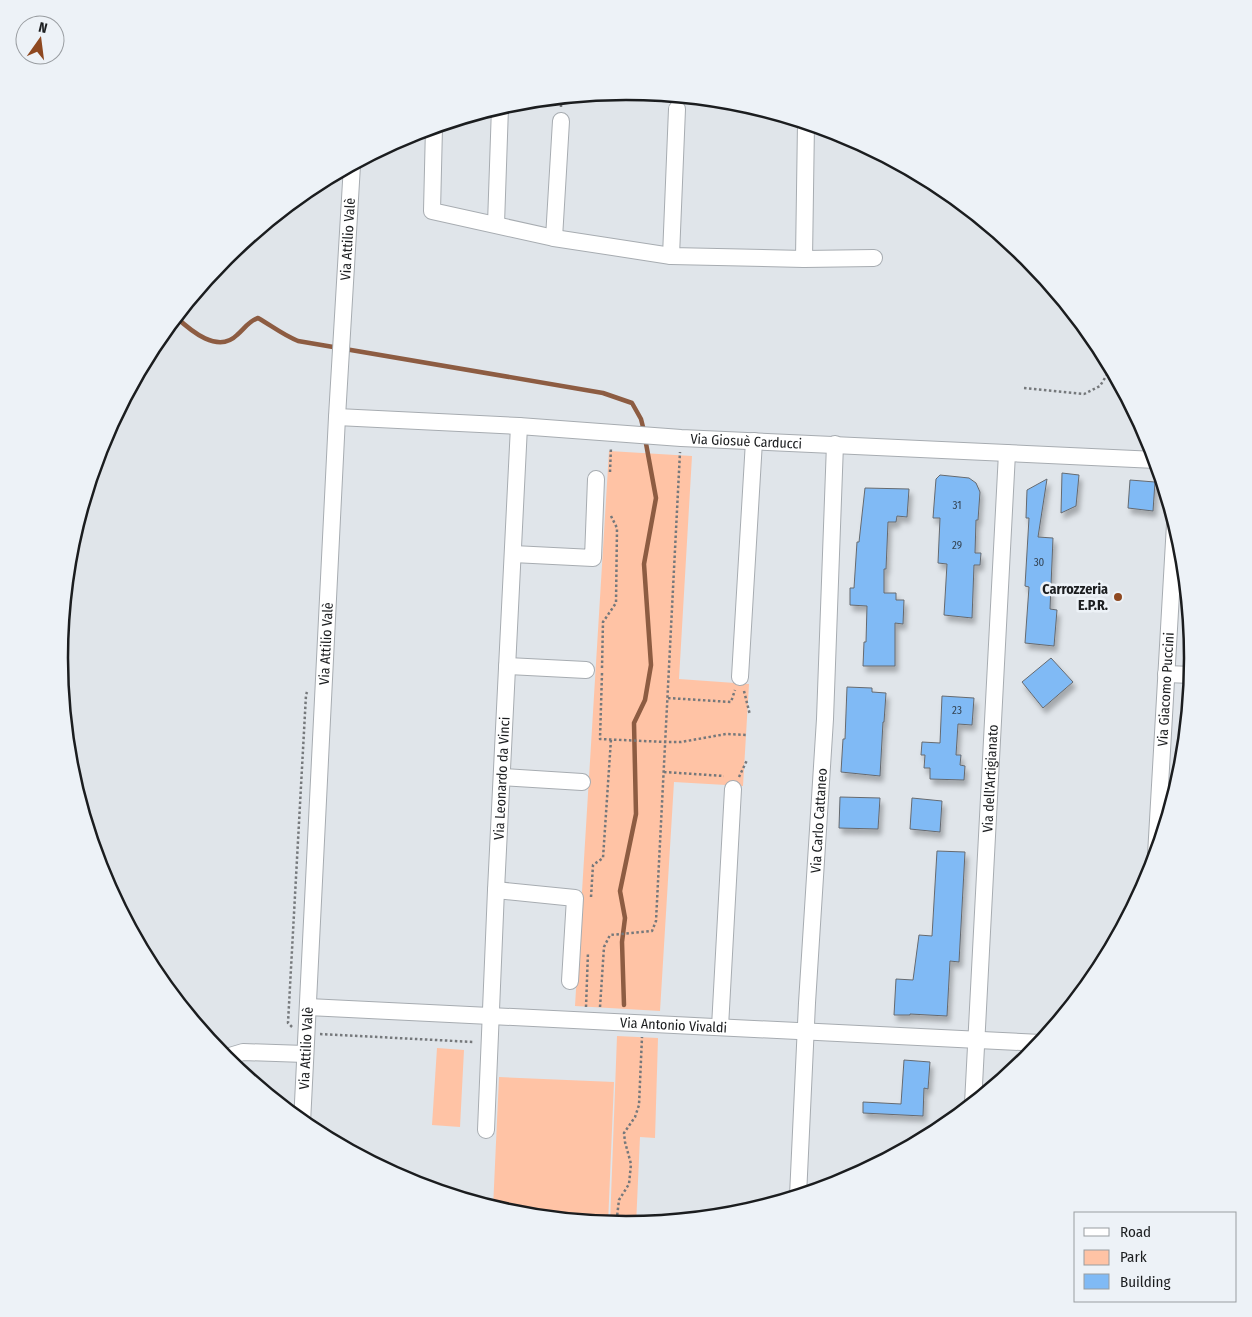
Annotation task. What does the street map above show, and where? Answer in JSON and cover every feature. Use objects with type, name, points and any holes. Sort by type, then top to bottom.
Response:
[{"type":"street","points":[[671,256],[677,109]]},
{"type":"street","points":[[496,224],[500,115]]},
{"type":"street","points":[[554,238],[561,121]]},
{"type":"street","points":[[804,259],[806,130]]},
{"type":"street","points":[[434,135],[432,211],[554,238],[671,256],[804,259],[874,258]]},
{"type":"street","name":"Via Attilio Valè","points":[[302,1113],[337,417],[352,173]]},
{"type":"street","name":"Via Giosuè Carducci","points":[[337,417],[519,426],[680,438],[1148,460]]},
{"type":"street","name":"Via Leonardo da Vinci","points":[[486,1130],[519,426]]},
{"type":"street","points":[[740,677],[754,441]]},
{"type":"street","name":"Via Carlo Cattaneo","points":[[798,1189],[824,719],[835,444]]},
{"type":"street","name":"Via dell'Artigianato","points":[[973,1096],[1007,453]]},
{"type":"street","points":[[513,554],[593,558],[603,476]]},
{"type":"street","name":"Via Giacomo Puccini","points":[[1162,812],[1166,674],[1174,548]]},
{"type":"street","points":[[507,666],[586,670]]},
{"type":"street","points":[[1166,674],[1184,675]]},
{"type":"street","points":[[502,777],[582,782]]},
{"type":"street","points":[[720,1027],[733,789]]},
{"type":"street","points":[[496,890],[574,898],[570,981]]},
{"type":"street","name":"Via Antonio Vivaldi","points":[[308,1007],[1031,1043]]},
{"type":"street","points":[[234,1056],[249,1052],[305,1054]]},
{"type":"path","points":[[1024,388],[1084,394],[1100,386],[1107,374]]},
{"type":"path","points":[[603,476],[612,433]]},
{"type":"path","points":[[592,1021],[604,947],[610,935],[652,931],[656,921],[680,438]]},
{"type":"path","points":[[607,511],[617,528],[616,603],[603,622],[600,738],[681,742],[726,734],[748,735]]},
{"type":"path","points":[[668,698],[731,702],[740,677]]},
{"type":"path","points":[[740,677],[750,715]]},
{"type":"path","points":[[591,904],[593,865],[603,858],[611,739]]},
{"type":"path","points":[[664,772],[726,776],[733,789]]},
{"type":"path","points":[[588,952],[592,1021]]},
{"type":"path","points":[[617,1217],[619,1200],[629,1184],[631,1164],[624,1133],[635,1117],[639,1106],[642,1023]]},
{"type":"path","points":[[318,1034],[489,1043]]},
{"type":"green space","points":[[609,451],[692,456],[679,679],[749,684],[743,786],[674,782],[660,1011],[575,1006]]},
{"type":"green space","points":[[617,1036],[658,1038],[655,1138],[640,1137],[636,1217],[610,1217]]},
{"type":"green space","points":[[437,1048],[464,1050],[460,1127],[432,1125]]},
{"type":"green space","points":[[499,1077],[614,1082],[608,1217],[553,1212],[493,1201]]},
{"type":"building","points":[[1062,473],[1079,475],[1076,506],[1061,513]]},
{"type":"building","points":[[940,475],[969,478],[976,483],[980,492],[978,520],[976,520],[975,553],[981,553],[980,565],[974,565],[972,618],[944,615],[947,564],[938,563],[940,518],[933,518],[936,479]]},
{"type":"building","points":[[1047,479],[1038,537],[1053,538],[1050,609],[1057,610],[1054,646],[1025,643],[1029,587],[1025,586],[1029,518],[1026,518],[1027,490]]},
{"type":"building","points":[[1130,480],[1155,482],[1153,511],[1128,508]]},
{"type":"building","points":[[865,488],[909,489],[907,517],[897,516],[896,522],[888,522],[886,569],[884,569],[884,593],[896,593],[896,600],[904,600],[903,624],[895,623],[895,666],[863,666],[867,606],[850,605],[850,588],[854,588],[857,542],[859,542]]},
{"type":"building","points":[[1051,658],[1073,682],[1043,708],[1022,682]]},
{"type":"building","points":[[847,687],[872,688],[872,692],[886,693],[880,776],[841,772],[843,739],[845,739]]},
{"type":"building","points":[[942,696],[974,698],[972,725],[958,724],[956,755],[961,755],[960,765],[965,766],[964,780],[930,779],[930,768],[924,768],[925,755],[921,755],[922,742],[940,743]]},
{"type":"building","points":[[840,797],[880,798],[878,829],[839,828]]},
{"type":"building","points":[[912,798],[942,801],[940,832],[910,829]]},
{"type":"building","points":[[937,851],[965,852],[959,962],[950,961],[947,1016],[894,1015],[896,979],[913,980],[919,935],[932,936]]},
{"type":"building","points":[[904,1060],[930,1062],[928,1089],[924,1088],[923,1116],[863,1113],[863,1102],[901,1104]]},
{"type":"waterway","points":[[181,321],[197,334],[213,341],[222,342],[230,340],[249,323],[258,318],[298,341],[603,393],[632,403],[641,419],[644,431]]},
{"type":"waterway","points":[[624,1005],[622,942],[625,918],[620,891],[636,814],[634,723],[645,700],[651,665],[644,564],[656,498],[645,438]]},
{"type":"place","name":"Carrozzeria E.P.R.","points":[[1118,597]]}]
